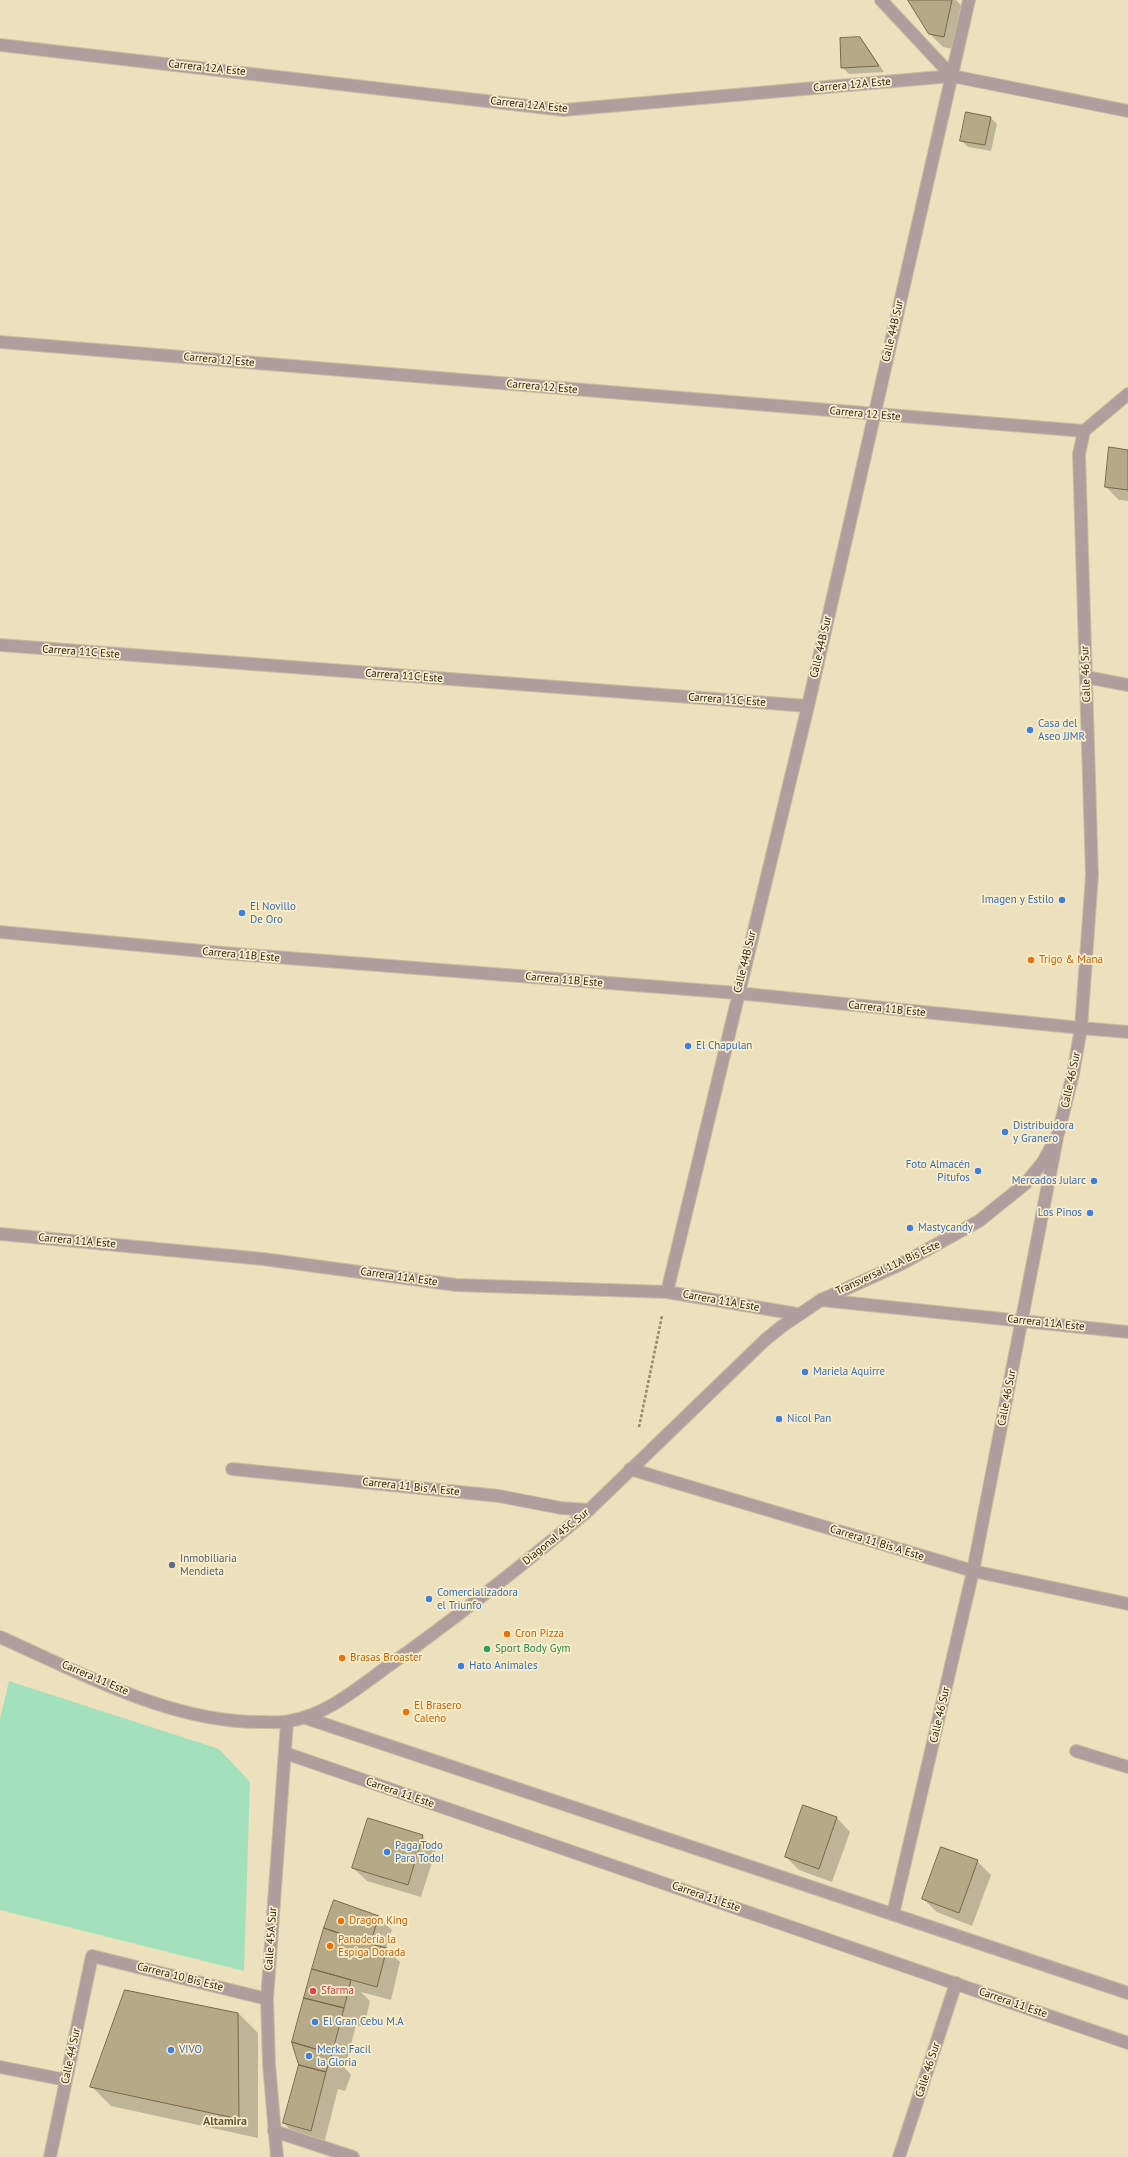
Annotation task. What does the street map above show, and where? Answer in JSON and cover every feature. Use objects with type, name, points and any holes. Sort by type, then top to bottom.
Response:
[{"type":"street","points":[[882,0],[952,76]]},
{"type":"street","name":"Calle 44B Sur","points":[[667,1292],[737,994],[808,706],[969,0]]},
{"type":"street","name":"Carrera 12A Este","points":[[0,45],[564,110],[952,76],[1128,112]]},
{"type":"street","name":"Carrera 12 Este","points":[[0,342],[1084,431]]},
{"type":"street","points":[[1084,431],[1128,394]]},
{"type":"street","name":"Calle 46 Sur","points":[[893,1914],[973,1571],[1058,1134],[1073,1074],[1081,1028],[1092,875],[1079,454],[1084,431]]},
{"type":"street","name":"Carrera 11C Este","points":[[0,646],[808,706]]},
{"type":"street","points":[[1086,677],[1128,684]]},
{"type":"street","name":"Carrera 11B Este","points":[[0,932],[222,953],[737,994],[1128,1032]]},
{"type":"street","name":"Transversal 11A Bis Este","points":[[797,1314],[821,1300],[901,1264],[979,1221],[1025,1184],[1043,1162],[1058,1134]]},
{"type":"street","name":"Carrera 11A Este","points":[[0,1234],[264,1259],[456,1285],[667,1292],[797,1314]]},
{"type":"street","name":"Carrera 11A Este","points":[[821,1300],[1128,1332]]},
{"type":"street","name":"Diagonal 45C Sur","points":[[287,1722],[306,1718],[336,1702],[426,1639],[589,1510],[765,1340],[797,1314]]},
{"type":"street","name":"Carrera 11 Bis A Este","points":[[232,1469],[499,1496],[561,1508],[589,1510]]},
{"type":"street","name":"Carrera 11 Bis A Este","points":[[630,1469],[973,1571],[1128,1604]]},
{"type":"street","name":"Carrera 11 Este","points":[[0,1637],[167,1708],[221,1720],[287,1722]]},
{"type":"street","points":[[306,1718],[1128,1993]]},
{"type":"street","name":"Calle 45A Sur","points":[[277,2157],[268,2064],[267,1999],[287,1722]]},
{"type":"street","points":[[1076,1751],[1128,1767]]},
{"type":"street","name":"Carrera 11 Este","points":[[285,1753],[1128,2043]]},
{"type":"street","name":"Carrera 10 Bis Este","points":[[92,1956],[267,1999]]},
{"type":"street","name":"Calle 44 Sur","points":[[50,2157],[92,1956]]},
{"type":"street","name":"Calle 46 Sur","points":[[899,2157],[956,1983]]},
{"type":"street","points":[[0,2067],[66,2080]]},
{"type":"street","points":[[274,2131],[353,2157]]},
{"type":"path","points":[[638,1431],[667,1292]]},
{"type":"green space","points":[[9,1681],[219,1749],[250,1782],[244,1971],[0,1910],[0,1719]]},
{"type":"building","points":[[908,0],[952,0],[944,37],[929,34]]},
{"type":"building","points":[[860,37],[879,66],[841,68],[840,38]]},
{"type":"building","points":[[966,112],[991,117],[985,145],[960,141]]},
{"type":"building","points":[[1109,447],[1128,450],[1128,490],[1105,487]]},
{"type":"building","points":[[803,1805],[837,1817],[819,1869],[785,1857]]},
{"type":"building","name":"Paga Todo Para Todo!","points":[[368,1818],[423,1835],[408,1885],[352,1868]]},
{"type":"building","points":[[941,1847],[978,1860],[959,1913],[922,1899]]},
{"type":"building","points":[[334,1900],[379,1916],[370,1944],[324,1928]]},
{"type":"building","points":[[324,1928],[370,1944],[387,1948],[377,1987],[312,1969]]},
{"type":"building","points":[[312,1969],[351,1980],[344,2008],[304,1998]]},
{"type":"building","name":"VIVO","points":[[125,1990],[238,2013],[239,2119],[90,2087]]},
{"type":"building","points":[[304,1998],[344,2008],[332,2054],[292,2042]]},
{"type":"building","points":[[292,2042],[332,2054],[326,2072],[299,2065]]},
{"type":"building","points":[[299,2065],[326,2072],[311,2131],[283,2123]]},
{"type":"place","name":"Casa del Aseo JJMR","points":[[1030,730]]},
{"type":"place","name":"Imagen y Estilo","points":[[1062,900]]},
{"type":"place","name":"El Novillo De Oro","points":[[242,913]]},
{"type":"place","name":"Trigo & Mana","points":[[1031,960]]},
{"type":"place","name":"El Chapulan","points":[[688,1046]]},
{"type":"place","name":"Distribuidora y Granero","points":[[1005,1132]]},
{"type":"place","name":"Foto Almacén Pitufos","points":[[978,1171]]},
{"type":"place","name":"Mercados Jularc","points":[[1094,1181]]},
{"type":"place","name":"Los Pinos","points":[[1090,1213]]},
{"type":"place","name":"Mastycandy","points":[[910,1228]]},
{"type":"place","name":"Mariela Aquirre","points":[[805,1372]]},
{"type":"place","name":"Nicol Pan","points":[[779,1419]]},
{"type":"place","name":"Inmobiliaria Mendieta","points":[[172,1565]]},
{"type":"place","name":"Comercializadora el Triunfo","points":[[429,1599]]},
{"type":"place","name":"Cron Pizza","points":[[507,1634]]},
{"type":"place","name":"Sport Body Gym","points":[[487,1649]]},
{"type":"place","name":"Brasas Broaster","points":[[342,1658]]},
{"type":"place","name":"Hato Animales","points":[[461,1666]]},
{"type":"place","name":"El Brasero Caleńo","points":[[406,1712]]},
{"type":"place","name":"Paga Todo Para Todo!","points":[[387,1852]]},
{"type":"place","name":"Dragon King","points":[[341,1921]]},
{"type":"place","name":"Panadería la Espiga Dorada","points":[[330,1946]]},
{"type":"place","name":"Sfarma","points":[[313,1991]]},
{"type":"place","name":"El Gran Cebu M.A","points":[[315,2022]]},
{"type":"place","name":"VIVO","points":[[171,2050]]},
{"type":"place","name":"Merke Facil la Gloria","points":[[309,2056]]},
{"type":"district","name":"Altamira","points":[[225,2122]]}]
